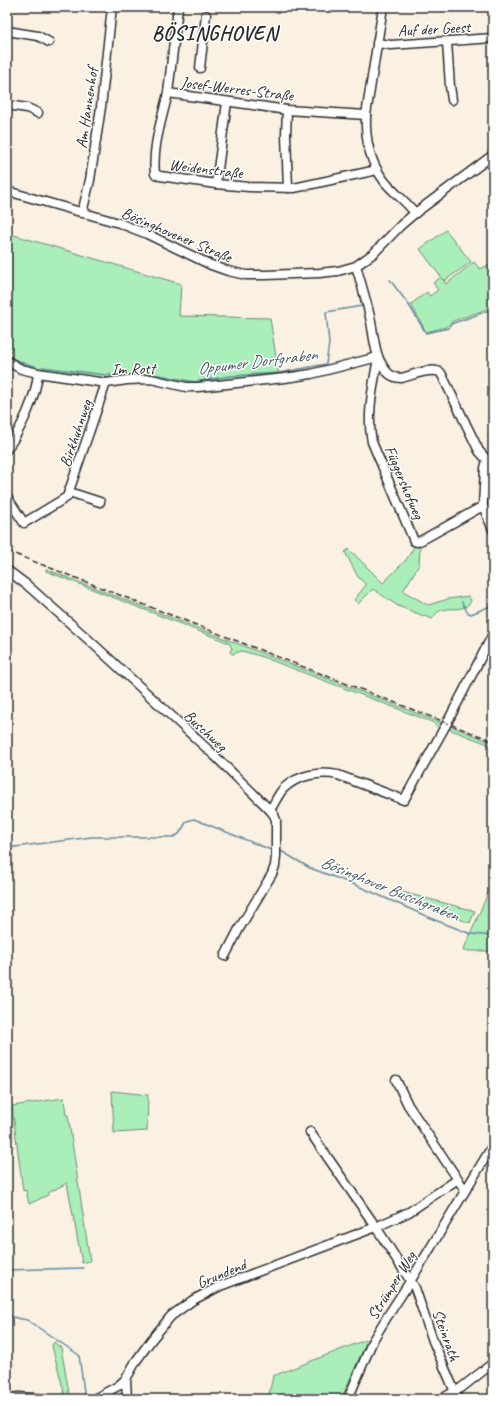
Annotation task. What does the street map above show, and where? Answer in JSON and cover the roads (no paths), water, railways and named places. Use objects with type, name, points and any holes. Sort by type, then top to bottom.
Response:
[{"type":"street","name":"Am Hannenhof","points":[[82,213],[90,180],[101,107],[112,7]]},
{"type":"street","name":"Josef-Werres-Straße","points":[[178,7],[168,93],[287,110],[366,115]]},
{"type":"street","points":[[383,7],[366,115],[365,132],[368,149],[377,170],[385,182],[415,213]]},
{"type":"street","name":"Josef-Werres-Straße","points":[[200,68],[206,15]]},
{"type":"street","points":[[7,31],[38,36],[49,42]]},
{"type":"street","name":"Auf der Geest","points":[[377,43],[391,45],[493,38]]},
{"type":"street","points":[[447,42],[452,100]]},
{"type":"street","name":"Weidenstraße","points":[[168,93],[158,133],[154,164],[155,174],[165,177],[216,184],[288,188],[301,187],[377,170]]},
{"type":"street","points":[[216,184],[227,102]]},
{"type":"street","points":[[7,105],[27,108],[38,113]]},
{"type":"street","points":[[287,110],[286,135],[288,188]]},
{"type":"street","name":"Bösinghovener Straße","points":[[7,191],[119,223],[147,234],[211,265],[228,271],[266,275],[319,273],[356,266],[374,253],[415,213],[493,155]]},
{"type":"street","points":[[356,266],[370,314],[378,357],[384,368],[392,377],[396,378],[432,370],[441,373],[479,451],[490,461],[485,468],[483,506],[493,530]]},
{"type":"street","name":"Im Rott","points":[[7,361],[21,369],[38,373],[106,383],[151,379],[186,387],[198,388],[304,375],[378,357]]},
{"type":"street","name":"Függershofweg","points":[[378,357],[369,427],[372,442],[414,541],[417,542],[422,540],[483,506]]},
{"type":"street","points":[[7,449],[25,417],[34,396],[38,373]]},
{"type":"street","name":"Birkhuhnweg","points":[[7,497],[24,523],[68,497],[106,383]]},
{"type":"street","name":"Birkhuhnweg","points":[[69,492],[100,502]]},
{"type":"street","name":"Buschweg","points":[[7,570],[27,585],[90,641],[215,756],[270,810]]},
{"type":"street","points":[[225,956],[272,874],[275,866],[276,820],[270,810],[284,788],[299,779],[319,773],[330,773],[404,800],[447,723],[493,634]]},
{"type":"street","points":[[396,1080],[408,1104],[466,1190]]},
{"type":"street","points":[[310,1132],[411,1280]]},
{"type":"street","name":"Strümper Weg","points":[[348,1399],[374,1340],[387,1317],[493,1145]]},
{"type":"street","name":"Grundend","points":[[126,1379],[152,1338],[172,1316],[193,1300],[220,1286],[376,1228],[409,1212],[458,1179]]},
{"type":"street","name":"Steinrath","points":[[411,1280],[432,1341],[456,1396]]},
{"type":"street","points":[[441,1399],[456,1396],[493,1363]]},
{"type":"street","points":[[94,1399],[118,1386],[126,1379]]},
{"type":"street","points":[[126,1379],[127,1399]]},
{"type":"street","points":[[7,1398],[19,1397],[47,1399]]},
{"type":"waterway","points":[[390,280],[409,305],[426,333],[449,328],[451,324],[493,309]]},
{"type":"waterway","name":"Oppumer Dorfgraben","points":[[42,367],[106,375],[159,375],[194,382],[231,376],[279,373],[326,364],[329,343],[326,312],[362,306],[359,293]]},
{"type":"waterway","name":"Oppumer Dorfgraben","points":[[7,356],[35,366]]},
{"type":"waterway","points":[[462,602],[467,612],[471,614],[493,605]]},
{"type":"waterway","name":"Bösinghover Buschgraben","points":[[7,848],[92,837],[173,837],[179,834],[187,821],[194,819],[271,850]]},
{"type":"waterway","name":"Bösinghover Buschgraben","points":[[281,851],[310,868],[358,886],[435,920],[471,934],[493,936]]},
{"type":"waterway","points":[[7,1270],[83,1268]]},
{"type":"waterway","points":[[7,1316],[27,1320],[79,1355],[85,1399]]},
{"type":"railway","points":[[7,551],[493,741]]},
{"type":"district","name":"BÖSINGHOVEN","points":[[215,33]]}]
